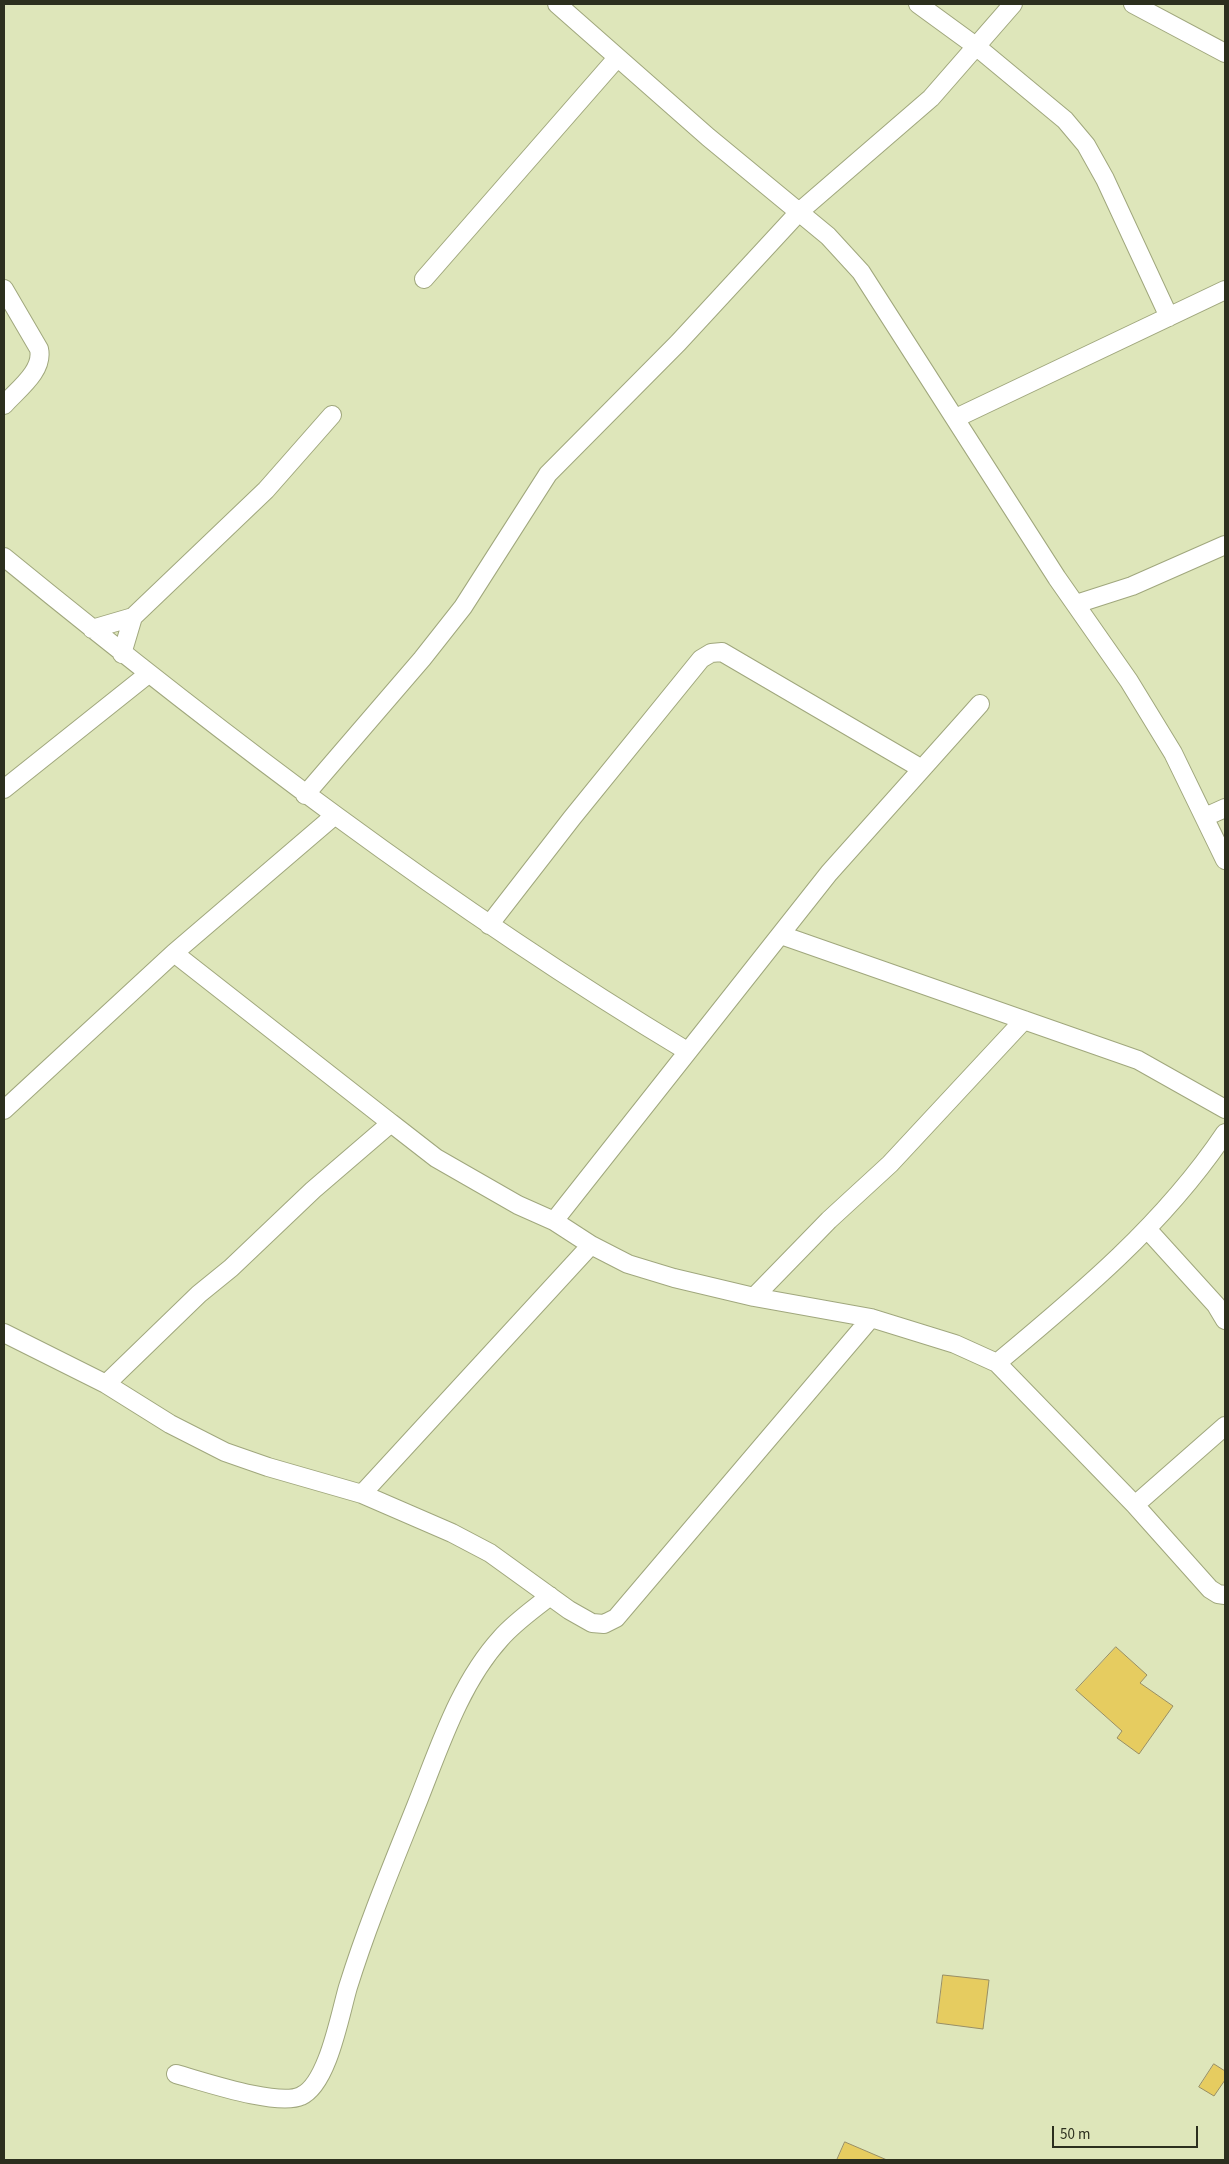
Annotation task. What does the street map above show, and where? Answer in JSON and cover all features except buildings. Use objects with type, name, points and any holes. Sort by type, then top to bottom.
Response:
[{"type":"street","points":[[558,4],[617,58],[828,236],[861,272],[1076,604],[1129,681],[1173,753],[1225,860]]},
{"type":"street","points":[[918,4],[977,47],[1065,120],[1086,145],[1105,179],[1169,317]]},
{"type":"street","points":[[305,795],[422,659],[463,607],[548,474],[678,343],[799,212],[931,98],[1013,4]]},
{"type":"street","points":[[1133,4],[1225,53]]},
{"type":"street","points":[[424,279],[617,58]]},
{"type":"street","points":[[4,289],[39,349],[41,356],[38,366],[4,405]]},
{"type":"street","points":[[956,418],[1225,290]]},
{"type":"street","points":[[92,630],[133,617],[266,490],[332,415]]},
{"type":"street","points":[[1076,604],[1132,586],[1225,545]]},
{"type":"street","points":[[4,558],[148,675],[334,816],[489,925],[622,1012],[687,1051]]},
{"type":"street","points":[[122,654],[133,617]]},
{"type":"street","points":[[489,925],[665,702],[701,659],[711,653],[722,652],[922,769]]},
{"type":"street","points":[[4,789],[148,675]]},
{"type":"street","points":[[554,1221],[829,873],[980,704]]},
{"type":"street","points":[[1205,817],[1225,808]]},
{"type":"street","points":[[4,1110],[174,953],[334,816]]},
{"type":"street","points":[[781,935],[1138,1060],[1225,1109]]},
{"type":"street","points":[[174,953],[436,1158],[518,1205],[554,1221],[591,1245],[628,1264],[674,1278],[754,1297],[871,1318],[955,1344],[997,1363],[1135,1505],[1210,1589],[1218,1594],[1225,1595]]},
{"type":"street","points":[[754,1297],[829,1220],[890,1164],[1024,1020]]},
{"type":"street","points":[[106,1384],[199,1294],[231,1268],[313,1190],[391,1123]]},
{"type":"street","points":[[997,1363],[1148,1230],[1191,1182],[1225,1133]]},
{"type":"street","points":[[1148,1230],[1216,1305],[1225,1320]]},
{"type":"street","points":[[362,1494],[591,1245]]},
{"type":"street","points":[[4,1333],[106,1384],[170,1424],[225,1452],[268,1467],[362,1494],[475,1545],[592,1623],[604,1624],[616,1618],[871,1318]]},
{"type":"street","points":[[1135,1505],[1225,1426]]},
{"type":"street","points":[[176,2074],[258,2096],[287,2100],[301,2097],[313,2086],[329,2051],[348,1986],[392,1865],[445,1732],[463,1694],[501,1637],[550,1596]]}]
